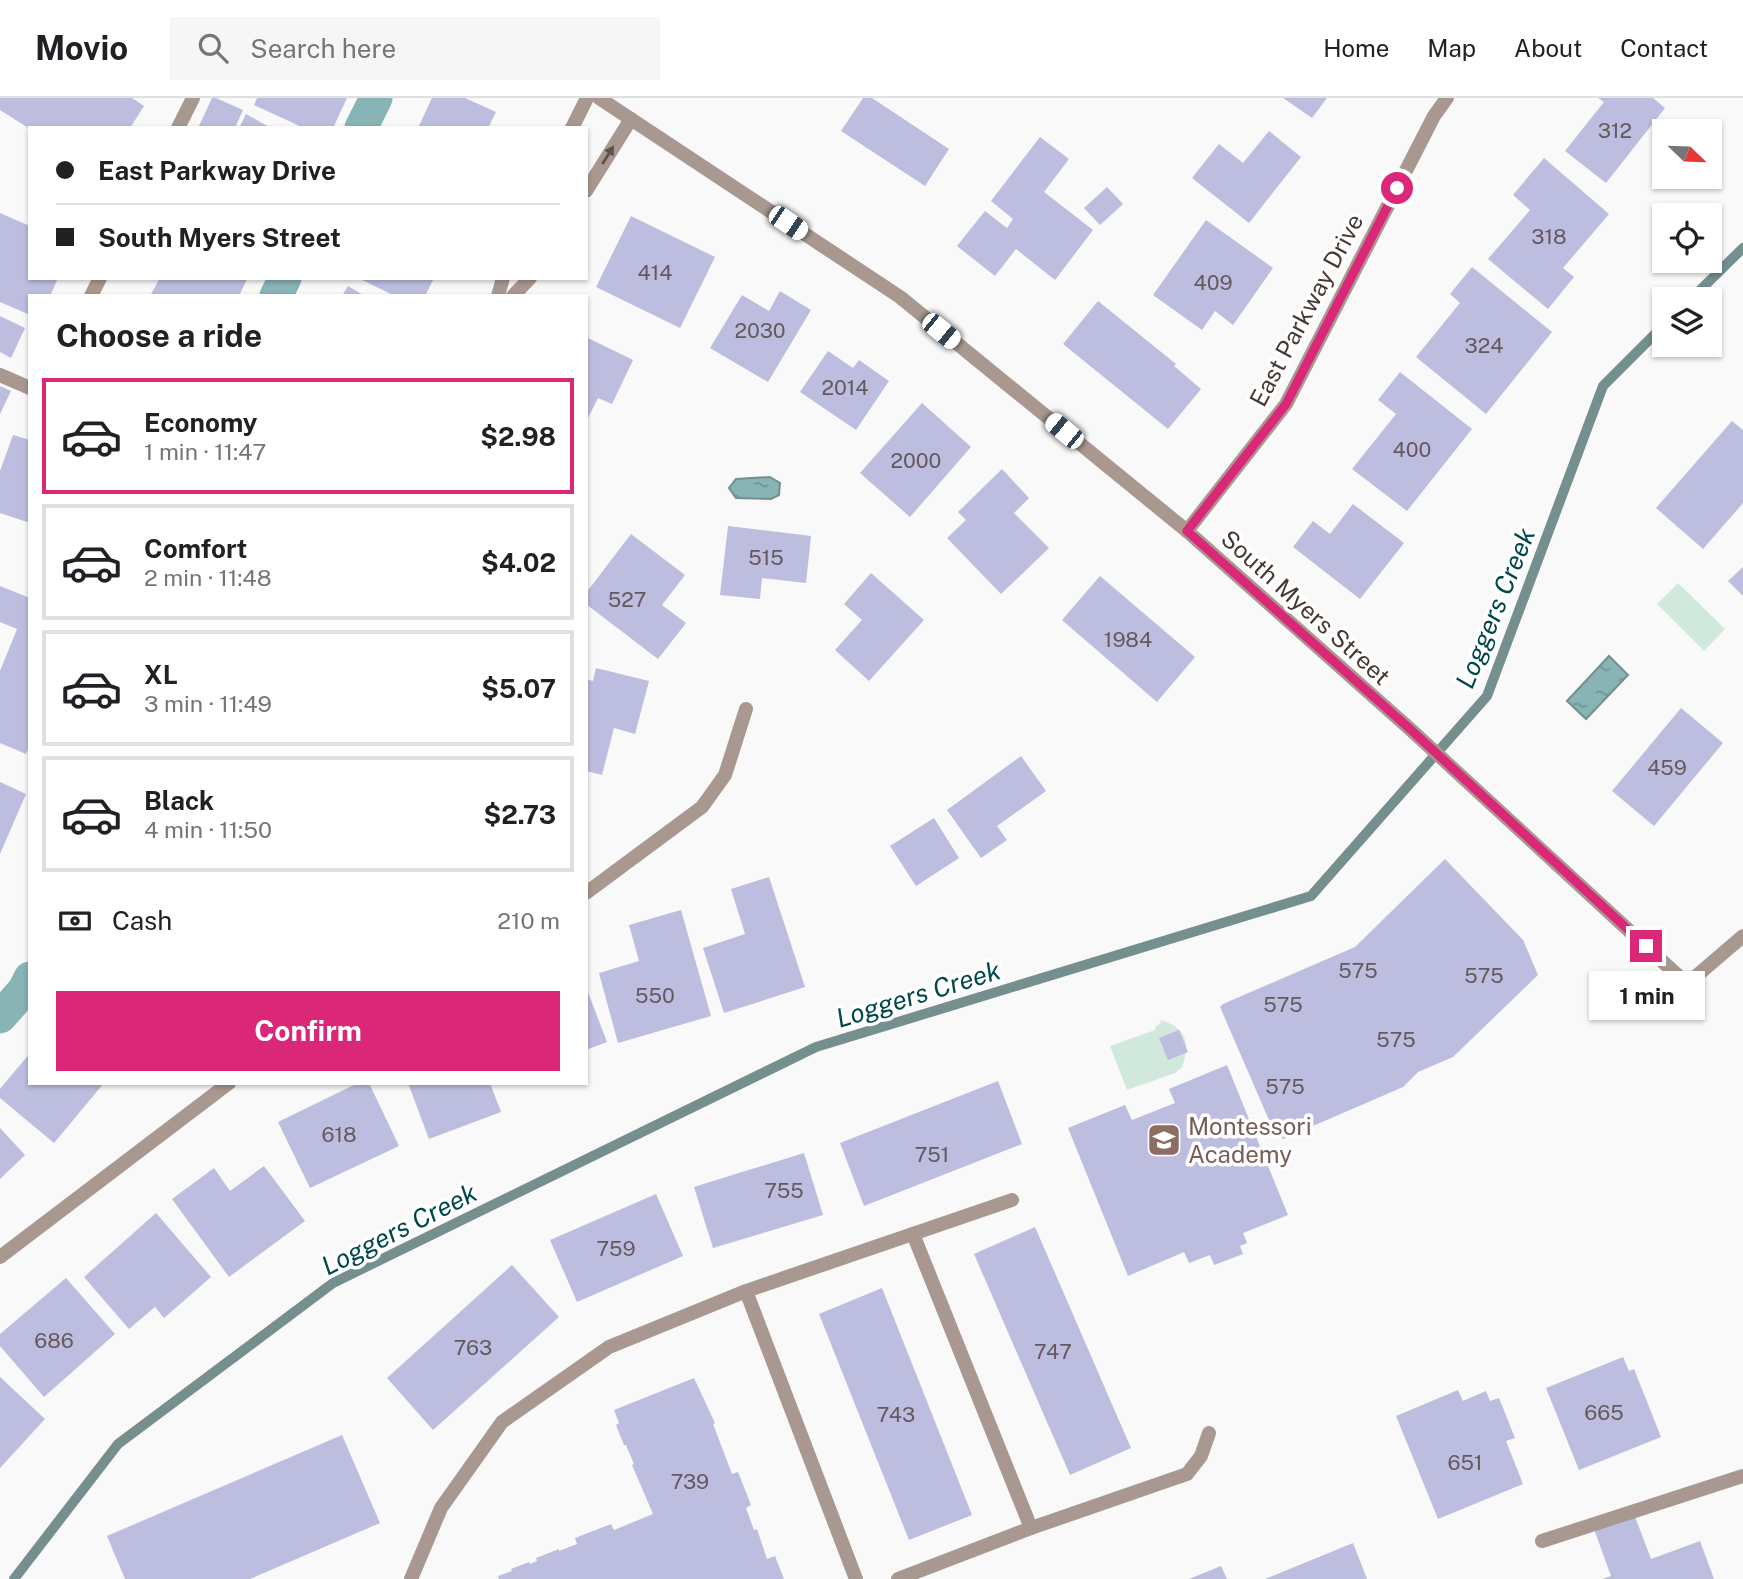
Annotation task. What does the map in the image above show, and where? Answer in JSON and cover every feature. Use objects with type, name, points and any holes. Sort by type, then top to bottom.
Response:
[{"type":"street","points":[[179,126],[193,98]]},
{"type":"street","points":[[573,126],[587,98]]},
{"type":"street","name":"South Myers Street","points":[[599,98],[900,297],[1187,531],[1410,729],[1687,984],[1743,936]]},
{"type":"street","name":"East Parkway Drive","points":[[1187,531],[1286,404],[1434,116],[1447,98]]},
{"type":"street","points":[[588,188],[631,119]]},
{"type":"street","points":[[515,294],[528,280]]},
{"type":"street","points":[[0,375],[28,387]]},
{"type":"street","points":[[588,891],[702,807],[725,775],[746,709]]},
{"type":"street","points":[[0,1256],[226,1085]]},
{"type":"street","points":[[411,1579],[442,1508],[502,1422],[609,1347],[746,1291],[1012,1200]]},
{"type":"street","points":[[913,1234],[1031,1528]]},
{"type":"street","points":[[746,1291],[856,1579]]},
{"type":"street","points":[[898,1579],[1031,1528],[1187,1474],[1201,1456],[1209,1433]]},
{"type":"street","points":[[1542,1541],[1743,1476]]},
{"type":"green space","points":[[1678,583],[1725,629],[1704,651],[1657,604]]},
{"type":"green space","points":[[1160,1020],[1176,1027],[1184,1037],[1186,1051],[1182,1067],[1175,1073],[1127,1090],[1110,1046],[1155,1030],[1161,1023]]},
{"type":"water","points":[[770,477],[780,483],[779,495],[771,499],[736,498],[729,488],[736,479]]},
{"type":"water","points":[[1609,656],[1628,675],[1586,719],[1567,701]]},
{"type":"building","points":[[0,98],[132,98],[144,106],[131,126],[28,128],[0,110]]},
{"type":"building","points":[[212,98],[243,110],[236,126],[199,126]]},
{"type":"building","points":[[257,98],[347,98],[334,126],[300,126],[254,105]]},
{"type":"building","points":[[432,98],[465,98],[496,112],[489,126],[419,126]]},
{"type":"building","points":[[863,98],[872,98],[949,149],[925,186],[841,131]]},
{"type":"building","points":[[1283,98],[1327,98],[1312,118]]},
{"type":"building","points":[[1598,98],[1653,98],[1665,108],[1656,119],[1652,119],[1652,125],[1606,183],[1565,151],[1604,102]]},
{"type":"building","points":[[246,114],[267,126],[240,126]]},
{"type":"building","points":[[1269,131],[1301,157],[1249,223],[1192,178],[1219,144],[1243,163]]},
{"type":"building","points":[[1040,137],[1069,159],[1044,192],[1093,230],[1055,280],[1016,249],[995,276],[957,246],[985,211],[1007,228],[1013,219],[991,201]]},
{"type":"building","points":[[1544,158],[1609,214],[1563,268],[1574,277],[1548,309],[1488,259],[1530,210],[1513,195]]},
{"type":"building","points":[[1107,187],[1123,204],[1100,225],[1084,208]]},
{"type":"building","points":[[0,213],[28,225],[28,280],[57,280],[51,294],[28,294],[28,314],[0,302]]},
{"type":"building","points":[[631,216],[715,257],[680,328],[596,287]]},
{"type":"building","points":[[1206,220],[1273,268],[1233,325],[1215,311],[1202,330],[1153,295]]},
{"type":"building","points":[[1472,267],[1552,332],[1486,414],[1416,357],[1460,303],[1450,294]]},
{"type":"building","points":[[159,280],[247,280],[240,294],[151,294]]},
{"type":"building","points":[[362,280],[433,280],[426,294],[391,294]]},
{"type":"building","points":[[348,286],[362,294],[343,294]]},
{"type":"building","points":[[780,291],[811,310],[768,382],[710,348],[742,295],[769,311]]},
{"type":"building","points":[[1098,301],[1176,364],[1174,366],[1201,389],[1168,429],[1063,344]]},
{"type":"building","points":[[0,316],[25,328],[11,358],[0,352]]},
{"type":"building","points":[[588,338],[633,360],[612,404],[598,398],[588,418]]},
{"type":"building","points":[[828,351],[853,368],[859,360],[889,381],[856,430],[800,392]]},
{"type":"building","points":[[1400,372],[1472,429],[1407,511],[1352,469],[1396,414],[1378,400]]},
{"type":"building","points":[[0,386],[11,391],[0,414]]},
{"type":"building","points":[[922,403],[971,447],[910,517],[860,473]]},
{"type":"building","points":[[1732,421],[1743,430],[1743,503],[1703,549],[1656,508]]},
{"type":"building","points":[[13,435],[28,439],[28,522],[0,513],[0,471]]},
{"type":"building","points":[[1002,469],[1029,498],[1014,513],[1049,548],[1001,594],[947,538],[966,520],[958,512]]},
{"type":"building","points":[[1353,504],[1404,543],[1360,599],[1293,547],[1313,521],[1330,534]]},
{"type":"building","points":[[728,526],[811,536],[806,583],[762,578],[760,599],[720,595]]},
{"type":"building","points":[[631,534],[685,575],[662,605],[686,623],[658,659],[588,606],[588,590]]},
{"type":"building","points":[[1743,567],[1743,596],[1728,581]]},
{"type":"building","points":[[871,573],[924,620],[869,681],[835,650],[862,620],[844,604]]},
{"type":"building","points":[[1100,576],[1195,657],[1157,702],[1062,620]]},
{"type":"building","points":[[0,586],[28,597],[26,754],[0,743],[0,671],[17,629],[0,622]]},
{"type":"building","points":[[596,668],[649,681],[635,734],[614,728],[602,775],[588,772],[588,680],[593,681]]},
{"type":"building","points":[[1681,708],[1723,743],[1654,826],[1612,791]]},
{"type":"building","points":[[1021,756],[1046,791],[997,826],[1007,840],[981,858],[947,810]]},
{"type":"building","points":[[0,782],[26,794],[0,854]]},
{"type":"building","points":[[934,818],[959,858],[916,886],[890,846]]},
{"type":"building","points":[[1445,859],[1523,940],[1538,975],[1453,1057],[1418,1072],[1403,1087],[1283,1139],[1272,1127],[1220,1007],[1355,947]]},
{"type":"building","points":[[769,877],[805,987],[724,1013],[703,948],[745,934],[731,889]]},
{"type":"building","points":[[681,910],[711,1016],[618,1043],[599,973],[639,961],[629,925]]},
{"type":"building","points":[[588,992],[607,1042],[588,1049]]},
{"type":"building","points":[[1179,1030],[1188,1052],[1168,1060],[1159,1038]]},
{"type":"building","points":[[28,1055],[28,1085],[102,1085],[54,1143],[0,1098],[0,1089]]},
{"type":"building","points":[[1227,1065],[1288,1215],[1243,1233],[1247,1243],[1240,1246],[1243,1254],[1214,1265],[1210,1255],[1189,1263],[1184,1252],[1128,1276],[1068,1128],[1125,1105],[1132,1120],[1175,1103],[1169,1089]]},
{"type":"building","points":[[998,1081],[1022,1144],[864,1206],[840,1143]]},
{"type":"building","points":[[354,1085],[370,1085],[399,1146],[310,1188],[278,1122]]},
{"type":"building","points":[[409,1085],[491,1085],[501,1112],[429,1139]]},
{"type":"building","points":[[0,1128],[25,1155],[0,1179]]},
{"type":"building","points":[[804,1153],[823,1215],[713,1248],[694,1187]]},
{"type":"building","points":[[264,1166],[305,1221],[229,1277],[172,1199],[214,1168],[230,1191]]},
{"type":"building","points":[[656,1194],[683,1256],[577,1302],[550,1240]]},
{"type":"building","points":[[156,1213],[211,1277],[164,1318],[155,1307],[129,1329],[84,1277]]},
{"type":"building","points":[[1035,1227],[1131,1448],[1070,1475],[974,1254]]},
{"type":"building","points":[[512,1265],[559,1317],[433,1430],[387,1378]]},
{"type":"building","points":[[66,1278],[115,1334],[44,1397],[0,1346],[0,1334]]},
{"type":"building","points":[[882,1288],[972,1515],[909,1540],[819,1314]]},
{"type":"building","points":[[1623,1357],[1629,1371],[1634,1369],[1661,1437],[1579,1470],[1546,1388]]},
{"type":"building","points":[[0,1377],[45,1419],[0,1468]]},
{"type":"building","points":[[694,1378],[715,1423],[713,1424],[732,1474],[738,1472],[751,1505],[746,1508],[754,1530],[757,1529],[767,1559],[775,1556],[784,1579],[499,1579],[498,1576],[512,1571],[511,1569],[577,1544],[575,1538],[611,1524],[614,1530],[653,1514],[616,1425],[619,1423],[614,1410]]},
{"type":"building","points":[[1458,1390],[1463,1401],[1486,1391],[1490,1401],[1499,1398],[1515,1438],[1506,1441],[1523,1484],[1438,1519],[1396,1416]]},
{"type":"building","points":[[342,1435],[380,1523],[250,1579],[125,1579],[107,1536]]},
{"type":"building","points":[[1634,1514],[1651,1559],[1700,1541],[1714,1579],[1602,1579],[1611,1576],[1594,1529]]},
{"type":"building","points":[[1353,1543],[1367,1579],[1265,1579]]},
{"type":"building","points":[[1221,1566],[1227,1579],[1189,1579]]},
{"type":"waterway","points":[[362,126],[376,98]]},
{"type":"waterway","name":"Loggers Creek","points":[[1703,287],[1743,248]]},
{"type":"waterway","points":[[277,294],[284,280]]},
{"type":"waterway","name":"Loggers Creek","points":[[14,1579],[118,1444],[333,1283],[816,1047],[1311,896],[1487,696],[1603,386],[1652,337]]},
{"type":"waterway","points":[[0,1017],[28,982]]},
{"type":"place","name":"Montessori Academy","points":[[1164,1140]]},
{"type":"route","points":[[1397,188],[1286,404],[1187,531],[1410,729],[1646,946]]}]
